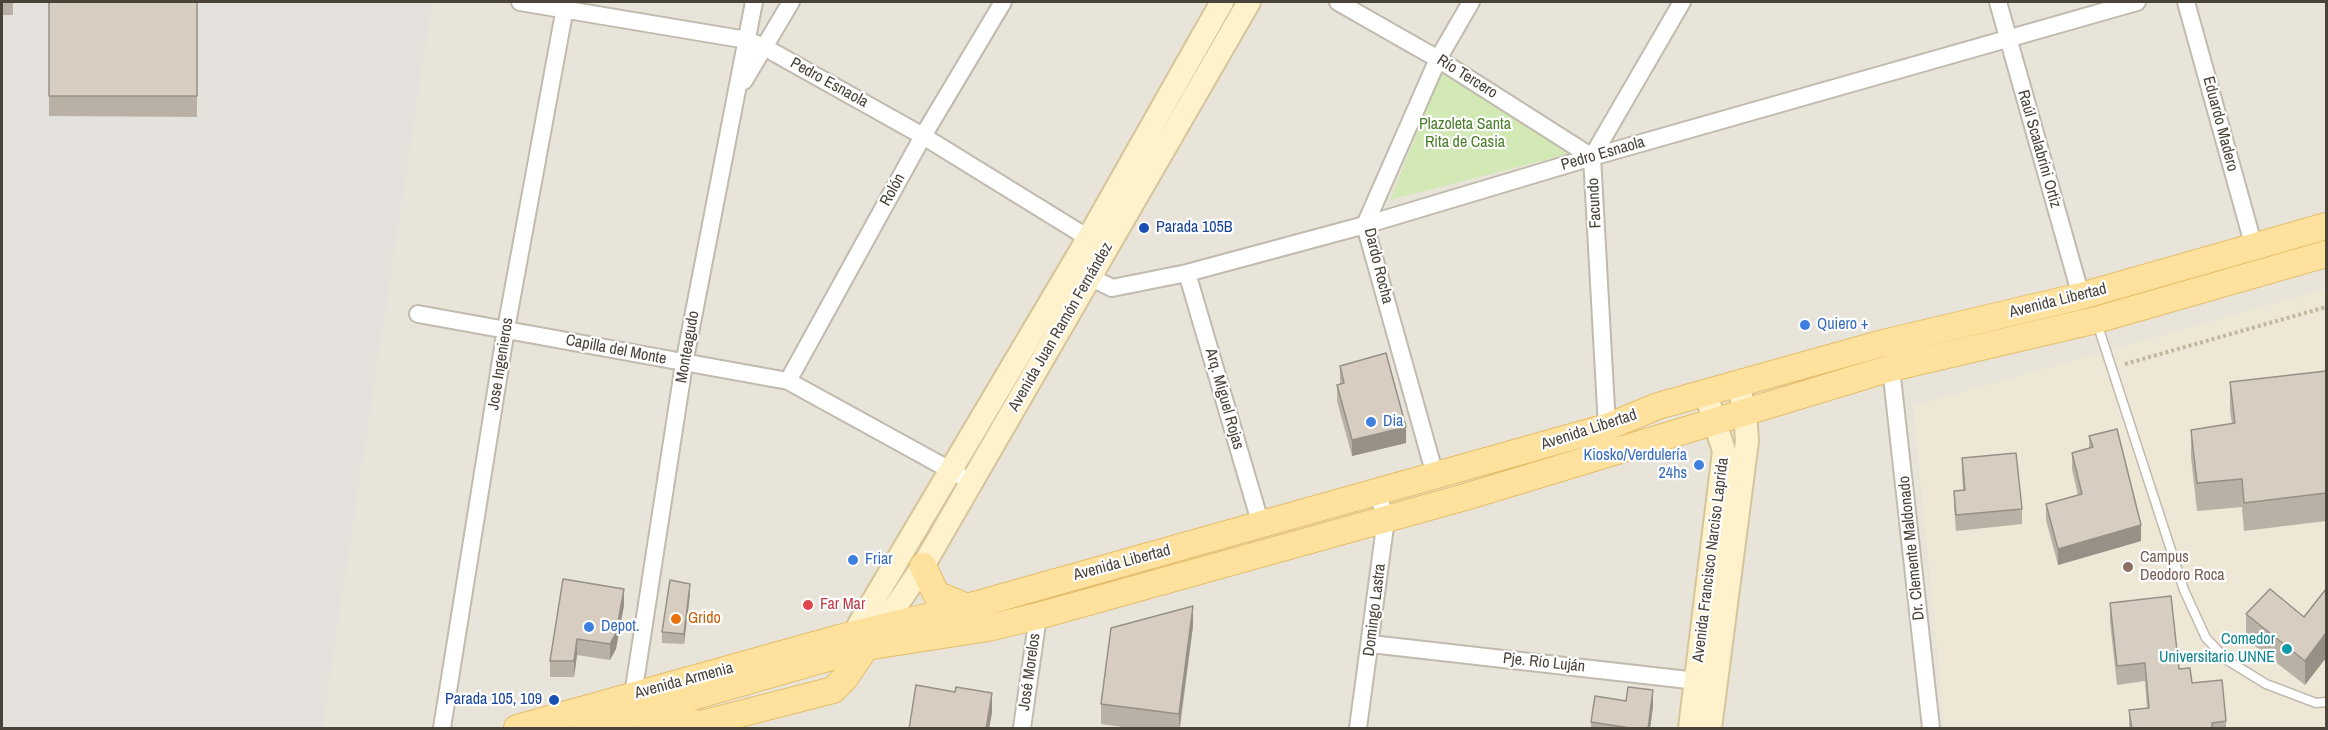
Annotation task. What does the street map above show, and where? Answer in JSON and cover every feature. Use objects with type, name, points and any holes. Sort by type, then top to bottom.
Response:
[{"type":"main road","name":"Avenida Juan Ramón Fernández","points":[[1097,243],[1221,2]]},
{"type":"main road","name":"Avenida Juan Ramón Fernández","points":[[885,627],[923,566],[970,481],[1080,272],[1249,2]]},
{"type":"main road","name":"Avenida Libertad","points":[[859,641],[885,627],[967,607],[1607,427],[1658,406],[1883,343],[2080,296],[2326,226]]},
{"type":"main road","name":"Avenida Libertad","points":[[859,641],[988,628],[1038,616],[1386,519],[1891,368],[2096,320],[2326,254]]},
{"type":"main road","name":"Avenida Juan Ramón Fernández","points":[[859,641],[949,470],[1080,272]]},
{"type":"main road","name":"Avenida Francisco Narciso Laprida","points":[[1690,729],[1707,682],[1747,441],[1745,411],[1738,385]]},
{"type":"main road","name":"Avenida Francisco Narciso Laprida","points":[[1706,394],[1724,451],[1707,682],[1710,729]]},
{"type":"main road","points":[[923,566],[936,594],[967,607]]},
{"type":"main road","name":"Avenida Armenia","points":[[517,729],[634,704],[859,641]]},
{"type":"main road","points":[[634,704],[701,726],[833,690],[845,678],[859,641]]},
{"type":"main road","name":"Avenida Armenia","points":[[584,729],[634,704]]},
{"type":"street","name":"Pedro Esnaola","points":[[520,2],[565,5],[747,40],[764,46],[923,136],[1097,243]]},
{"type":"street","name":"Monteagudo","points":[[634,704],[684,364],[754,2]]},
{"type":"street","points":[[737,94],[791,2]]},
{"type":"street","name":"Rolón","points":[[788,381],[923,136],[1003,2]]},
{"type":"street","name":"Río Tercero","points":[[1338,2],[1438,59],[1592,157]]},
{"type":"street","name":"Dardo Rocha","points":[[1435,475],[1365,225],[1438,59],[1471,2]]},
{"type":"street","name":"Facundo","points":[[1607,427],[1592,157],[1682,2]]},
{"type":"street","name":"Raúl Scalabrini Ortiz","points":[[1998,2],[2080,296]]},
{"type":"street","name":"Pedro Esnaola","points":[[1080,272],[1112,288],[1187,273],[1365,225],[1592,157],[2137,2]]},
{"type":"street","name":"Eduardo Madero","points":[[2186,2],[2254,247]]},
{"type":"street","name":"Jose Ingenieros","points":[[442,729],[506,328],[565,5]]},
{"type":"street","name":"Arq. Miguel Rojas","points":[[1187,273],[1261,525]]},
{"type":"street","name":"Capilla del Monte","points":[[418,314],[506,328],[684,364],[788,381],[970,481]]},
{"type":"street","name":"Dr. Clemente Maldonado","points":[[1891,368],[1931,729]]},
{"type":"street","name":"Domingo Lastra","points":[[1358,729],[1386,519],[1377,492]]},
{"type":"street","name":"José Morelos","points":[[1022,729],[1038,616]]},
{"type":"street","name":"Pje. Río Luján","points":[[1371,644],[1707,682]]},
{"type":"lane","points":[[2096,320],[2184,590],[2206,638],[2227,660],[2266,684],[2316,702],[2326,702]]},
{"type":"path","points":[[2112,368],[2326,307]]},
{"type":"shaded area","points":[[2,2],[2326,2],[2326,728],[2,728]]},
{"type":"shaded area","points":[[2,2],[432,2],[322,728],[2,728]]},
{"type":"shaded area","name":"Campus Deodoro Roca","points":[[2326,289],[2326,728],[1945,728],[1913,406]]},
{"type":"green space","name":"Plazoleta Santa Rita de Casia","points":[[1443,68],[1576,152],[1390,200]]},
{"type":"building","points":[[49,2],[197,2],[197,96],[49,96]]},
{"type":"building","name":"Dia","points":[[1386,353],[1406,427],[1352,440],[1337,385],[1344,383],[1340,366]]},
{"type":"building","points":[[2326,371],[2326,493],[2244,503],[2242,479],[2197,483],[2191,430],[2235,423],[2230,382]]},
{"type":"building","points":[[2117,429],[2141,525],[2058,549],[2046,504],[2082,494],[2072,453],[2093,447],[2089,436]]},
{"type":"building","points":[[2016,453],[2022,509],[1956,515],[1954,491],[1965,490],[1962,458]]},
{"type":"building","name":"Depot.","points":[[563,579],[624,589],[616,633],[610,644],[577,639],[574,661],[550,661]]},
{"type":"building","name":"Grido","points":[[670,580],[690,584],[684,634],[662,632]]},
{"type":"building","points":[[2270,589],[2304,617],[2326,589],[2326,633],[2305,661],[2246,614]]},
{"type":"building","points":[[2171,596],[2179,669],[2190,668],[2192,683],[2222,680],[2226,721],[2212,723],[2212,729],[2132,729],[2129,710],[2149,708],[2145,663],[2117,666],[2110,603]]},
{"type":"building","points":[[1193,606],[1179,714],[1101,704],[1111,628]]},
{"type":"building","points":[[916,685],[955,692],[956,687],[992,693],[986,729],[909,729]]},
{"type":"building","points":[[1628,687],[1653,690],[1648,729],[1591,722],[1595,696],[1626,701]]},
{"type":"place","name":"Parada 105B","points":[[1144,228]]},
{"type":"place","name":"Quiero +","points":[[1805,325]]},
{"type":"place","name":"Dia","points":[[1371,422]]},
{"type":"place","name":"Kiosko/Verdulería 24hs","points":[[1699,465]]},
{"type":"place","name":"Friar","points":[[853,560]]},
{"type":"place","name":"Campus Deodoro Roca","points":[[2128,567]]},
{"type":"place","name":"Far Mar","points":[[808,605]]},
{"type":"place","name":"Grido","points":[[676,619]]},
{"type":"place","name":"Depot.","points":[[589,627]]},
{"type":"place","name":"Comedor Universitario UNNE","points":[[2287,649]]},
{"type":"place","name":"Parada 105, 109","points":[[554,700]]}]
